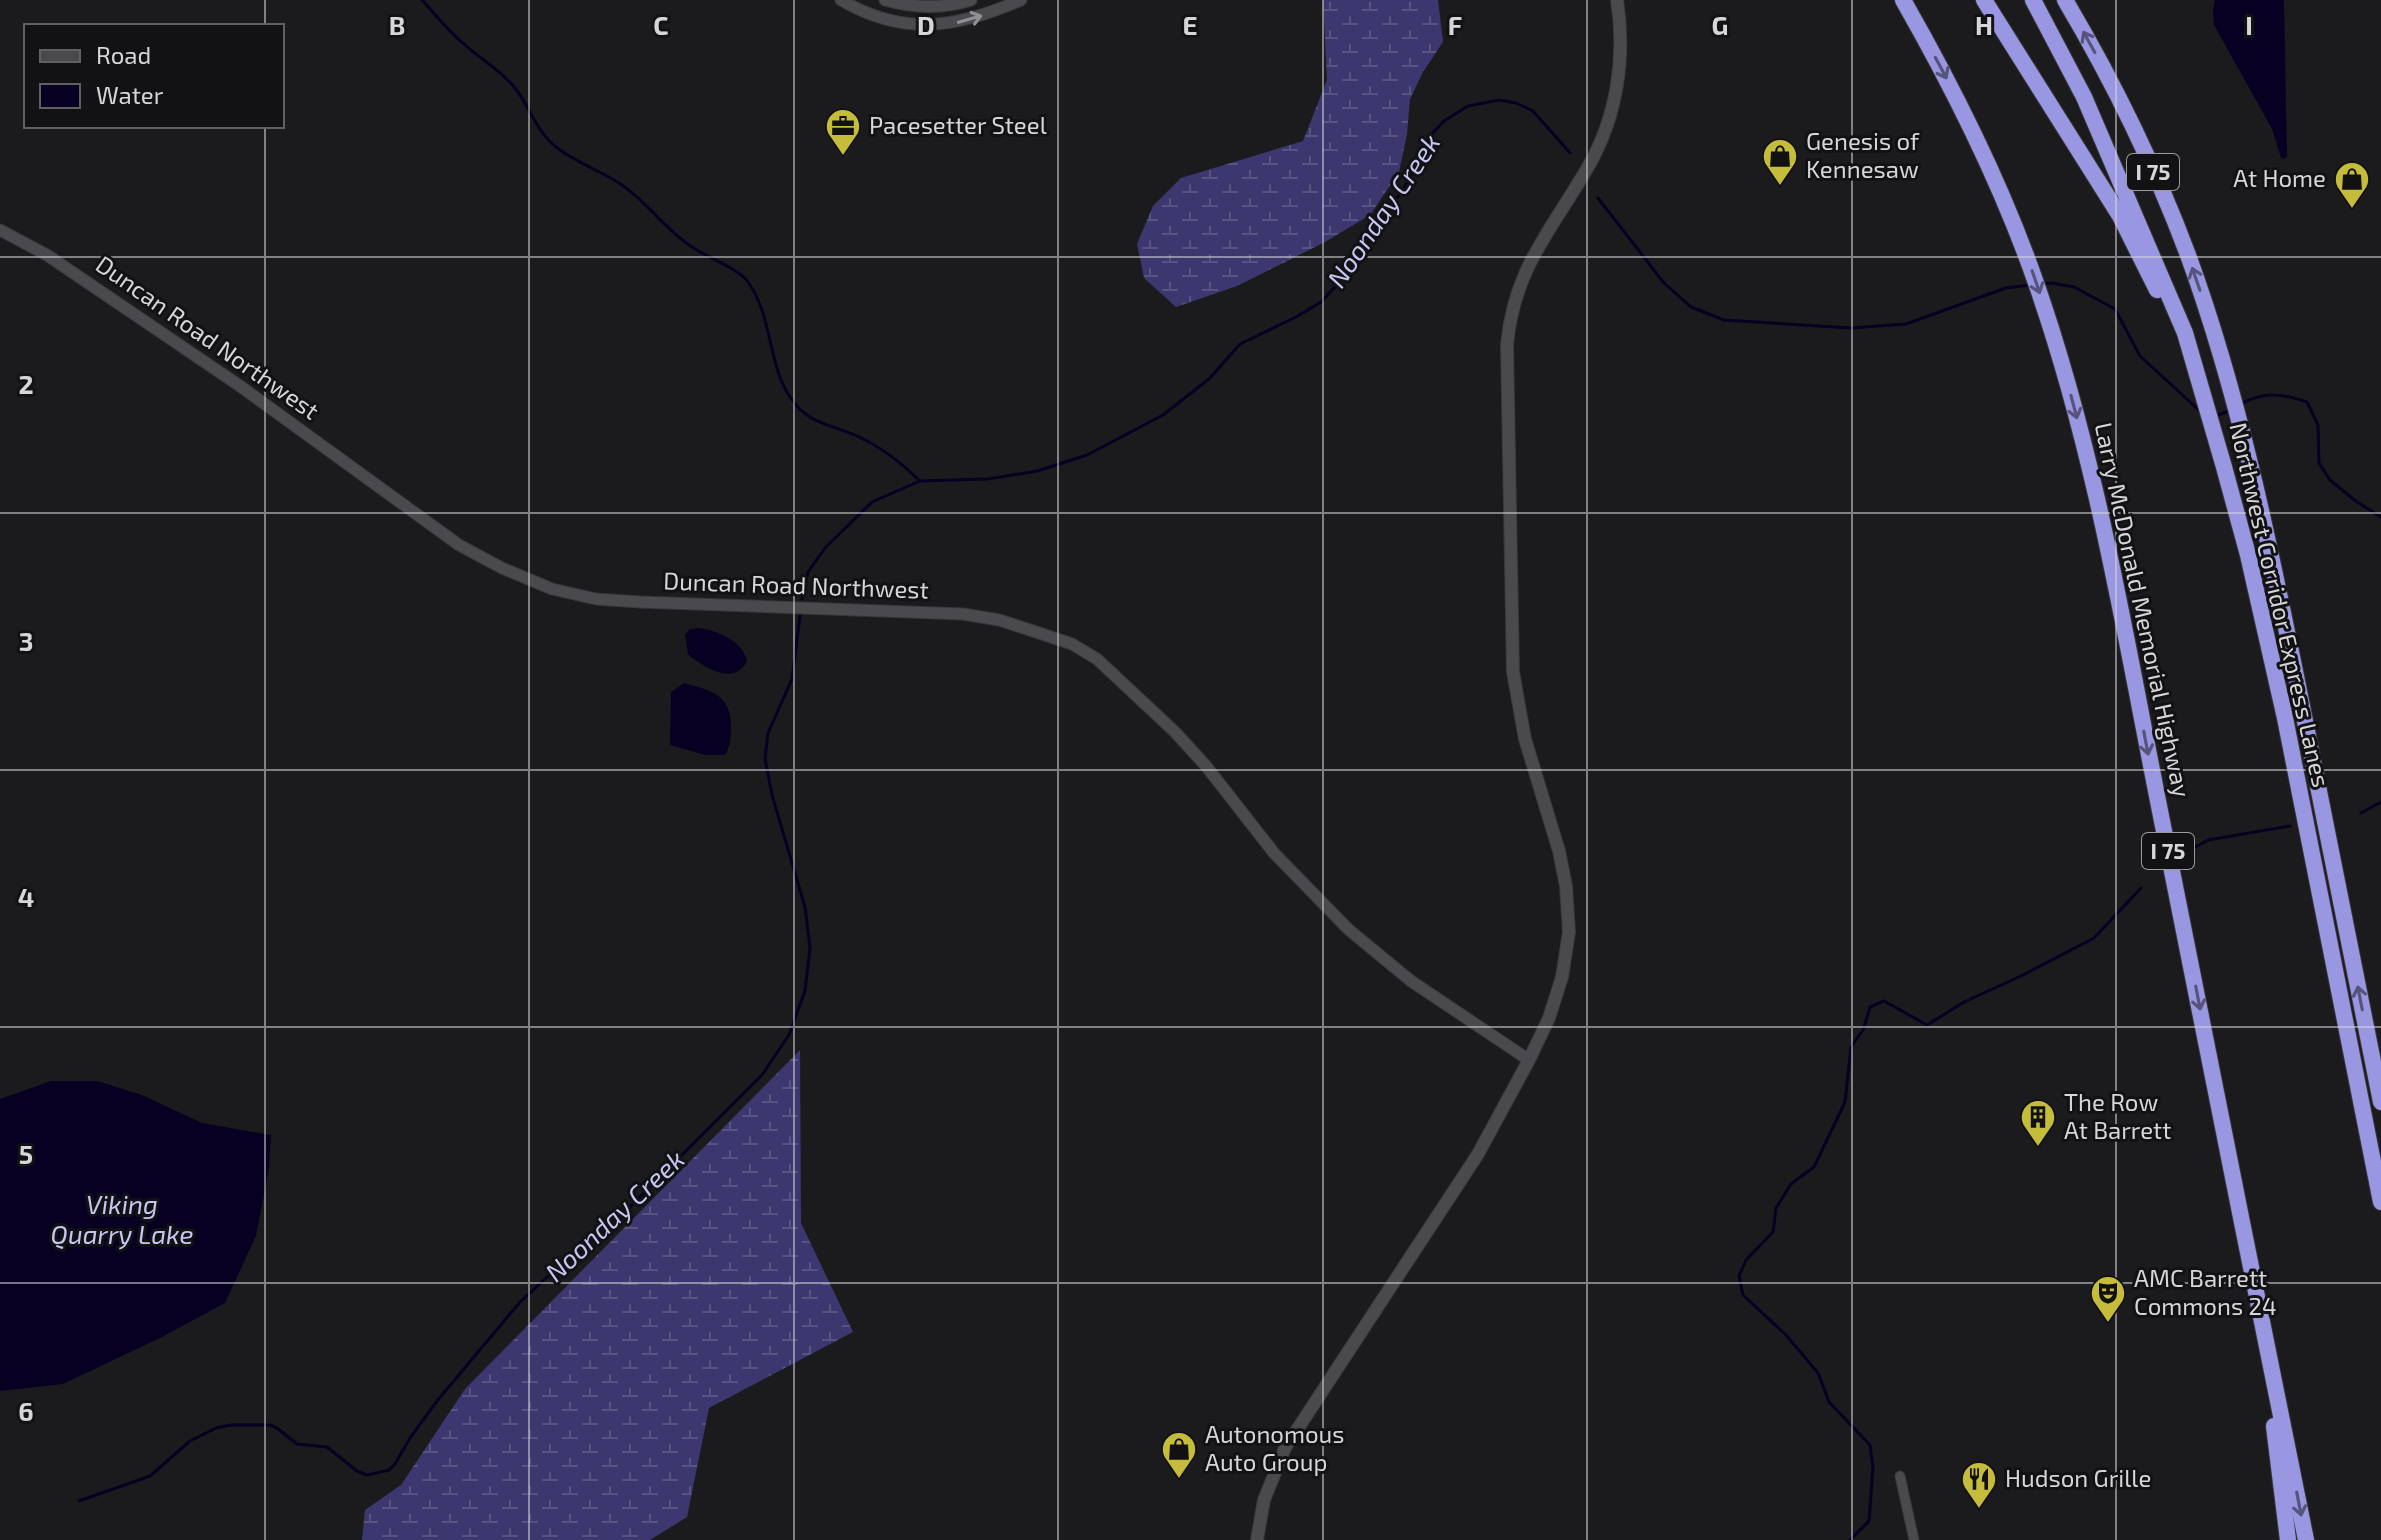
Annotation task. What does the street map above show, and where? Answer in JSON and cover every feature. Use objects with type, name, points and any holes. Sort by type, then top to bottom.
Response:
[{"type":"highway","name":"Larry McDonald Memorial Highway","points":[[1903,0],[1952,88],[2018,234],[2053,332],[2083,440],[2306,1540]]},
{"type":"highway","points":[[1984,0],[2120,216],[2180,332]]},
{"type":"highway","points":[[2033,0],[2084,97],[2180,332]]},
{"type":"highway","name":"I 75","points":[[2065,0],[2147,157],[2187,253],[2220,353],[2249,455],[2274,570],[2381,1102]]},
{"type":"highway","name":"Northwest Corridor Express Lanes","points":[[2180,332],[2224,467],[2248,555],[2285,718],[2381,1202]]},
{"type":"highway","points":[[2272,1373],[2275,1442],[2288,1540]]},
{"type":"main road","points":[[1257,1540],[1269,1485],[1289,1440],[1478,1154],[1529,1060],[1556,1000],[1567,948],[1569,916],[1563,869],[1525,739],[1513,672],[1506,370],[1508,333],[1517,291],[1528,263],[1588,166],[1607,123],[1619,69],[1621,37],[1617,0]]},
{"type":"street","points":[[841,0],[891,21],[928,26],[963,21],[1021,0]]},
{"type":"street","points":[[885,0],[933,7],[971,0]]},
{"type":"street","name":"Duncan Road Northwest","points":[[0,230],[47,255],[227,378],[459,545],[502,568],[552,589],[596,599],[640,602],[963,614],[999,620],[1072,644],[1097,659],[1175,732],[1206,766],[1274,853],[1348,929],[1411,981],[1529,1060]]},
{"type":"street","points":[[1900,1476],[1914,1540]]},
{"type":"green space","points":[[1323,0],[1438,0],[1443,42],[1410,99],[1399,172],[1370,215],[1325,242],[1237,286],[1176,307],[1144,278],[1137,244],[1153,206],[1181,178],[1303,141],[1327,80]]},
{"type":"green space","points":[[800,1050],[801,1223],[853,1332],[709,1408],[687,1517],[650,1540],[362,1540],[365,1510],[401,1485],[465,1389]]},
{"type":"water","points":[[2215,0],[2284,0],[2287,157],[2284,159],[2281,158],[2272,129],[2214,25]]},
{"type":"water","points":[[690,629],[721,634],[735,642],[747,661],[742,668],[728,674],[721,673],[691,657],[685,635]]},
{"type":"water","points":[[684,683],[719,696],[728,709],[731,729],[725,755],[705,755],[670,745],[671,692]]},
{"type":"water","name":"Viking Quarry Lake","points":[[51,1081],[97,1081],[142,1095],[202,1123],[271,1135],[269,1169],[256,1236],[225,1303],[63,1384],[0,1391],[0,1099]]},
{"type":"waterway","points":[[422,0],[458,39],[509,82],[543,134],[556,147],[619,183],[682,240],[748,282],[763,312],[780,377],[803,412],[877,447],[920,481]]},
{"type":"waterway","name":"Noonday Creek","points":[[802,599],[808,572],[825,548],[872,502],[920,481],[988,479],[1037,471],[1087,455],[1163,415],[1210,378],[1240,344],[1321,302],[1347,274],[1407,183],[1429,137],[1444,121],[1468,106],[1499,100],[1516,103],[1533,111],[1570,153]]},
{"type":"waterway","name":"Noonday Creek","points":[[1598,198],[1664,283],[1691,307],[1724,320],[1851,328],[1906,324],[2006,288],[2030,285]]},
{"type":"waterway","name":"Noonday Creek","points":[[2042,284],[2074,287],[2115,309],[2140,356],[2201,412]]},
{"type":"waterway","name":"Noonday Creek","points":[[2241,404],[2274,395],[2307,402],[2318,425],[2319,463],[2330,480],[2381,517]]},
{"type":"waterway","name":"Noonday Creek","points":[[2216,416],[2231,410]]},
{"type":"waterway","name":"Noonday Creek","points":[[79,1501],[150,1476],[190,1441],[216,1428],[231,1425],[270,1425],[297,1444],[327,1447],[357,1471],[367,1475],[389,1470],[437,1401],[520,1302],[557,1268],[578,1255],[597,1228],[627,1210],[762,1075],[789,1035],[805,991],[810,948],[805,907],[772,795],[765,759],[768,733],[792,679],[800,616]]},
{"type":"waterway","points":[[2361,813],[2381,802]]},
{"type":"waterway","points":[[2186,852],[2208,840],[2290,826]]},
{"type":"waterway","points":[[1850,1540],[1869,1521],[1873,1467],[1870,1445],[1829,1402],[1818,1373],[1786,1335],[1743,1295],[1739,1276],[1746,1260],[1773,1232],[1776,1208],[1791,1184],[1814,1167],[1845,1102],[1851,1047],[1863,1030],[1870,1007],[1884,1001],[1927,1025],[1964,1002],[2094,938],[2141,888]]},
{"type":"place","name":"Pacesetter Steel","points":[[843,157]]},
{"type":"place","name":"Genesis of Kennesaw","points":[[1780,187]]},
{"type":"place","name":"At Home","points":[[2352,210]]},
{"type":"place","name":"The Row At Barrett","points":[[2038,1148]]},
{"type":"place","name":"AMC Barrett Commons 24","points":[[2108,1324]]},
{"type":"place","name":"Autonomous Auto Group","points":[[1179,1480]]},
{"type":"place","name":"Hudson Grille","points":[[1979,1510]]}]
